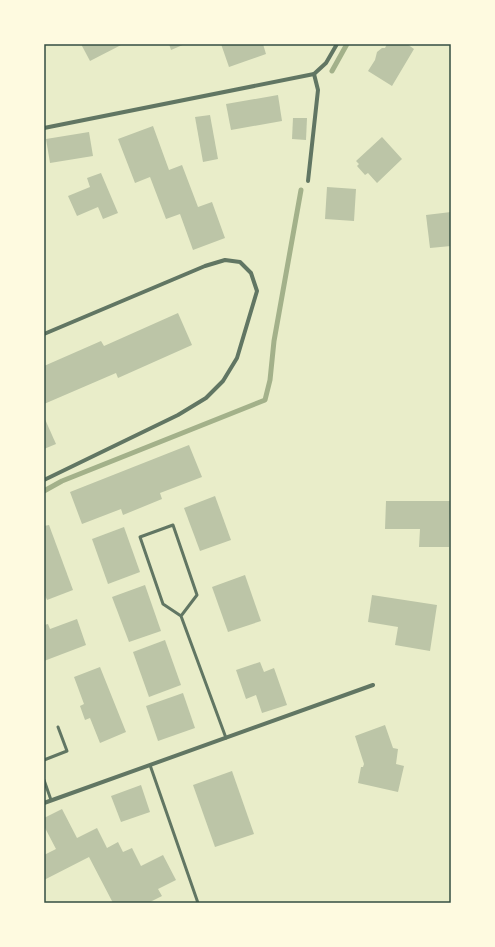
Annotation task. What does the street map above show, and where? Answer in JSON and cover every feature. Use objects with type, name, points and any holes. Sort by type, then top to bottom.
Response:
[{"type":"street","points":[[44,128],[314,74],[326,63],[337,44]]},
{"type":"street","points":[[308,181],[318,90],[314,74]]},
{"type":"street","points":[[44,334],[205,266],[225,260],[240,262],[251,273],[257,291],[237,358],[223,381],[206,398],[178,415],[44,480]]},
{"type":"street","points":[[44,803],[373,685]]},
{"type":"lane","points":[[181,616],[197,595],[173,525],[140,537],[163,604],[181,616],[226,738]]},
{"type":"lane","points":[[44,760],[67,751],[58,727]]},
{"type":"lane","points":[[150,765],[198,903]]},
{"type":"lane","points":[[44,780],[51,800]]},
{"type":"building","points":[[81,44],[123,44],[90,61]]},
{"type":"building","points":[[169,44],[185,44],[171,50]]},
{"type":"building","points":[[221,44],[263,44],[266,54],[229,67]]},
{"type":"building","points":[[387,44],[407,44],[414,49],[392,86],[368,71],[375,60],[377,52],[382,48],[385,48]]},
{"type":"building","points":[[278,95],[282,121],[231,130],[226,104]]},
{"type":"building","points":[[210,115],[218,159],[203,162],[195,117]]},
{"type":"building","points":[[293,118],[307,118],[306,140],[292,139]]},
{"type":"building","points":[[153,126],[169,170],[182,165],[198,207],[212,202],[225,238],[193,250],[180,214],[166,219],[150,177],[135,183],[118,139]]},
{"type":"building","points":[[89,132],[93,156],[50,163],[46,139]]},
{"type":"building","points":[[382,137],[402,159],[377,183],[368,173],[365,175],[357,166],[359,164],[356,161]]},
{"type":"building","points":[[101,173],[118,213],[103,219],[98,207],[77,216],[68,196],[90,187],[87,178]]},
{"type":"building","points":[[327,187],[356,189],[354,221],[325,219]]},
{"type":"building","points":[[451,212],[451,246],[430,248],[426,215]]},
{"type":"building","points":[[178,313],[192,345],[118,378],[116,373],[44,404],[44,366],[101,341],[104,346]]},
{"type":"building","points":[[44,417],[56,444],[44,449]]},
{"type":"building","points":[[189,445],[202,477],[160,493],[162,499],[123,515],[121,509],[82,524],[70,492]]},
{"type":"building","points":[[215,496],[231,540],[200,551],[184,508]]},
{"type":"building","points":[[386,501],[450,501],[449,547],[419,547],[420,529],[385,529]]},
{"type":"building","points":[[49,525],[73,590],[47,600],[44,593],[44,526]]},
{"type":"building","points":[[124,527],[140,572],[108,584],[92,539]]},
{"type":"building","points":[[245,575],[261,621],[228,632],[212,587]]},
{"type":"building","points":[[145,585],[161,631],[129,642],[112,597]]},
{"type":"building","points":[[372,595],[437,605],[430,651],[395,645],[398,627],[368,622]]},
{"type":"building","points":[[77,619],[86,645],[44,661],[44,625],[48,624],[50,629]]},
{"type":"building","points":[[165,640],[181,685],[149,697],[133,652]]},
{"type":"building","points":[[260,662],[264,672],[274,668],[287,705],[262,713],[256,695],[246,699],[236,670]]},
{"type":"building","points":[[100,667],[126,732],[100,743],[90,718],[85,720],[80,706],[84,704],[74,677]]},
{"type":"building","points":[[183,693],[195,728],[158,741],[146,706]]},
{"type":"building","points":[[385,725],[393,748],[398,749],[396,764],[404,766],[398,792],[358,783],[361,767],[363,767],[364,764],[355,736]]},
{"type":"building","points":[[232,771],[254,834],[215,847],[193,785]]},
{"type":"building","points":[[141,785],[150,812],[121,822],[111,796]]},
{"type":"building","points":[[62,809],[77,838],[97,828],[107,848],[118,842],[123,852],[132,848],[141,866],[163,855],[176,880],[158,889],[162,896],[148,903],[113,903],[89,857],[44,880],[44,855],[56,849],[44,826],[44,818]]},
{"type":"waterway","points":[[332,71],[347,44]]},
{"type":"waterway","points":[[44,491],[62,481],[265,400],[270,380],[274,341],[301,190]]}]
